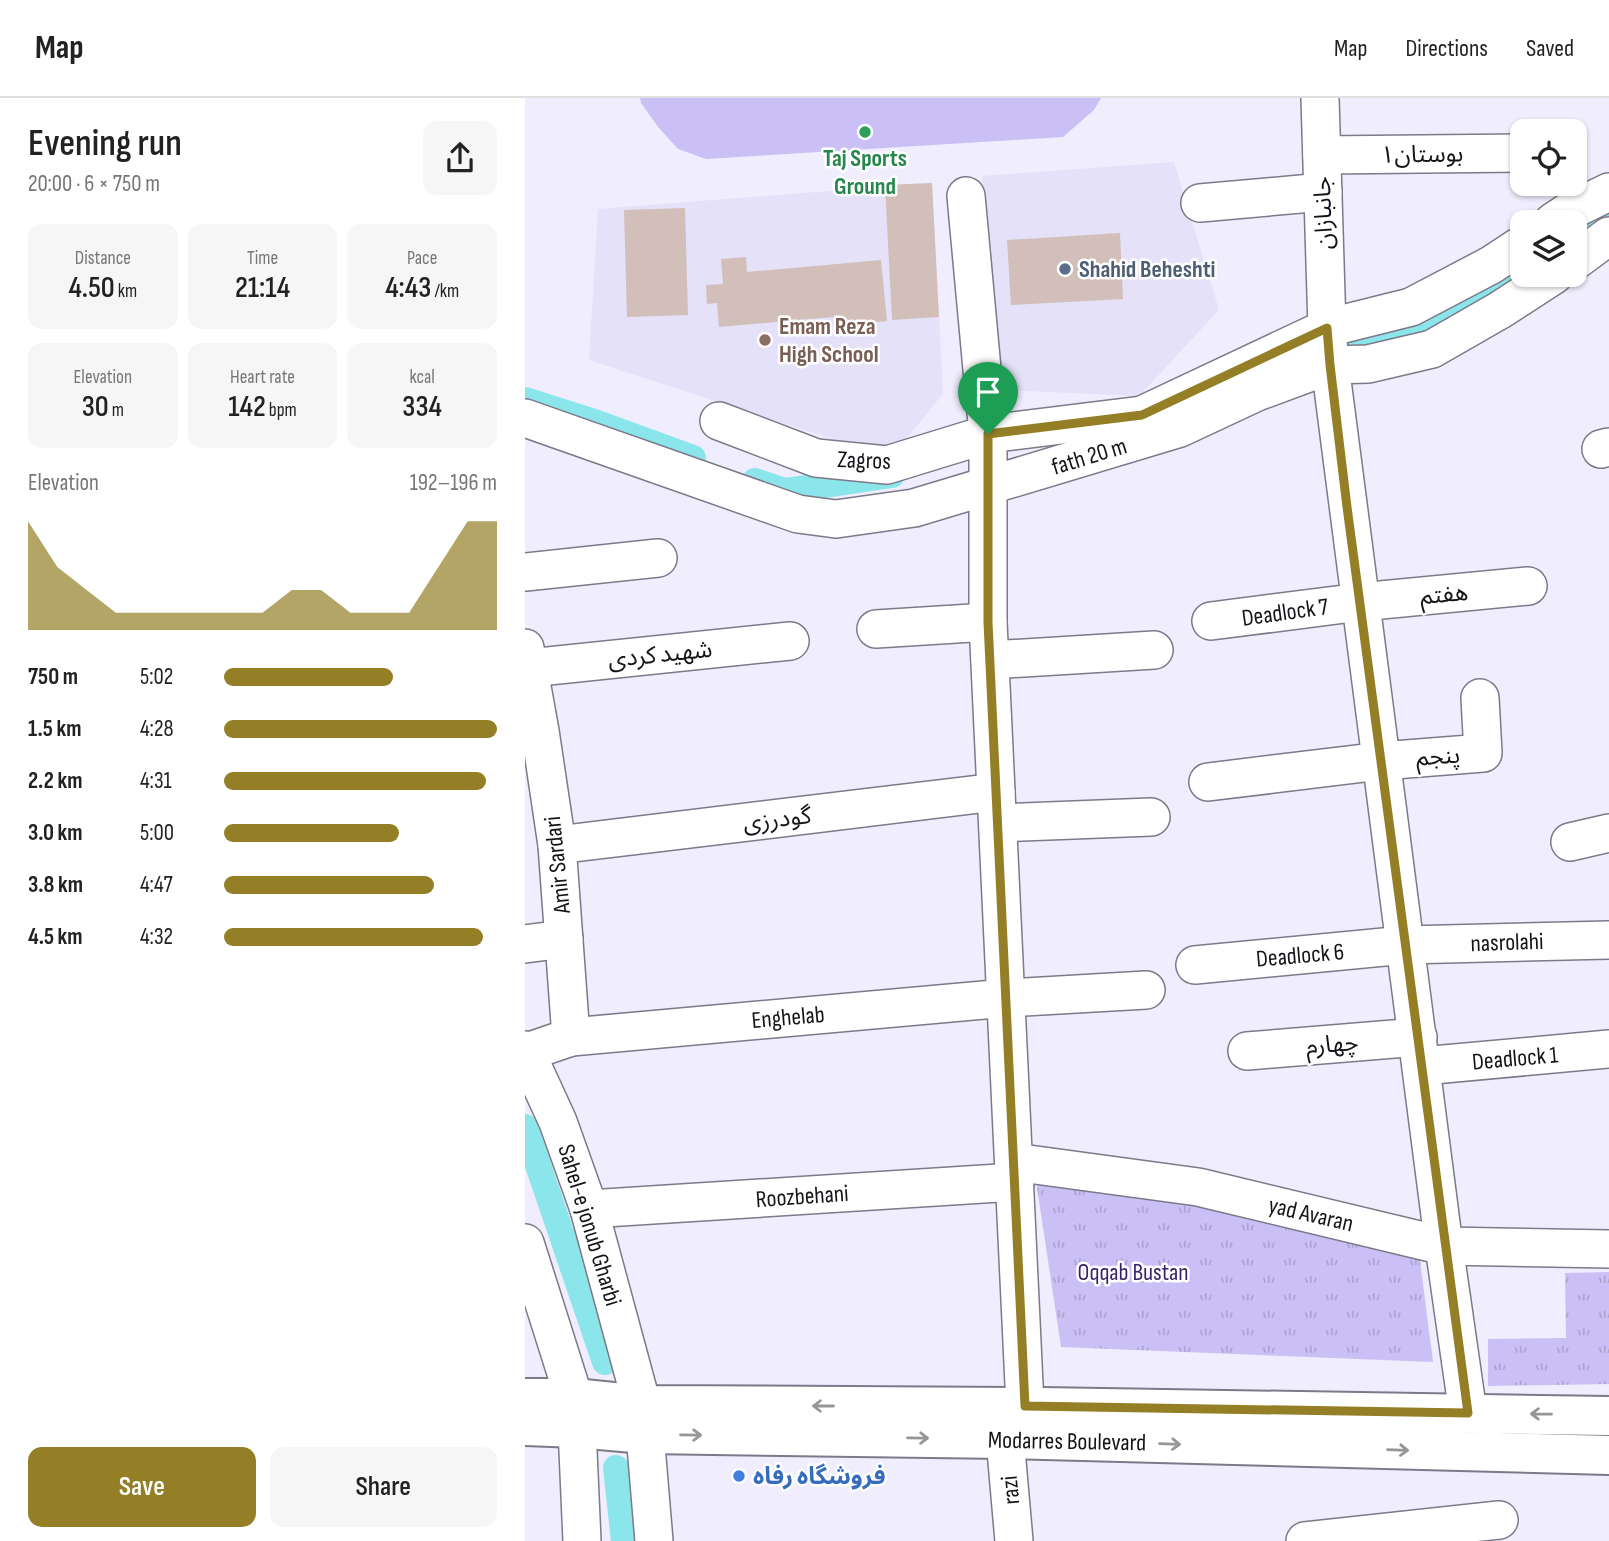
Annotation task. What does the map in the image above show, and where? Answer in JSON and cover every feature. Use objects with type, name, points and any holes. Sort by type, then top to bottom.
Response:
[{"type":"main road","name":"Modarres Boulevard","points":[[525,1398],[575,1413],[644,1420],[1006,1439],[1609,1455]]},
{"type":"main road","name":"Modarres Boulevard","points":[[644,1420],[1025,1406],[1609,1416]]},
{"type":"main road","name":"Modarres Boulevard","points":[[525,1426],[575,1413]]},
{"type":"street","name":"جانبازان","points":[[1320,98],[1330,365],[1468,1413]]},
{"type":"street","name":"بوستان۱","points":[[1322,155],[1510,153]]},
{"type":"street","points":[[1200,203],[1323,192]]},
{"type":"street","points":[[1562,206],[1609,192]]},
{"type":"street","points":[[966,196],[988,434],[988,622],[1025,1406]]},
{"type":"street","points":[[1587,252],[1609,236]]},
{"type":"street","points":[[1327,328],[1411,307],[1510,253]]},
{"type":"street","name":"fath 20 m","points":[[525,418],[798,514],[836,519],[914,508],[1180,428],[1258,392],[1330,365],[1369,364],[1432,349],[1535,287]]},
{"type":"street","name":"Zagros","points":[[719,421],[816,457],[887,465],[988,434],[1142,415],[1327,328]]},
{"type":"street","points":[[525,572],[658,558]]},
{"type":"street","name":"هفتم","points":[[1360,602],[1528,586]]},
{"type":"street","name":"Deadlock 7","points":[[1211,621],[1360,602]]},
{"type":"street","points":[[876,629],[988,622]]},
{"type":"street","name":"شهید کردی","points":[[527,658],[790,641]]},
{"type":"street","points":[[990,660],[1154,650]]},
{"type":"street","name":"Amir Sardari","points":[[527,658],[533,732],[557,845],[571,1037]]},
{"type":"street","name":"پنجم","points":[[1381,761],[1483,753],[1480,698]]},
{"type":"street","points":[[1208,782],[1381,761]]},
{"type":"street","points":[[997,808],[1151,817]]},
{"type":"street","name":"گودرزی","points":[[557,845],[997,808]]},
{"type":"street","points":[[1570,842],[1609,833]]},
{"type":"street","points":[[525,944],[564,939]]},
{"type":"street","name":"nasrolahi","points":[[1405,945],[1609,940]]},
{"type":"street","name":"Deadlock 6","points":[[1195,965],[1405,945]]},
{"type":"street","points":[[1006,998],[1146,990]]},
{"type":"street","name":"Enghelab","points":[[571,1037],[1006,998]]},
{"type":"street","points":[[526,1051],[571,1037]]},
{"type":"street","name":"Deadlock 1","points":[[1420,1052],[1609,1049]]},
{"type":"street","name":"Sahel-e jonub Gharbi","points":[[526,1051],[558,1122],[589,1209],[644,1420],[654,1541]]},
{"type":"street","name":"چهارم","points":[[1247,1051],[1420,1052]]},
{"type":"street","name":"Roozbehani","points":[[589,1209],[1014,1172]]},
{"type":"street","name":"yad Avaran","points":[[1014,1172],[1198,1187],[1444,1246],[1609,1249]]},
{"type":"street","points":[[528,1262],[575,1413],[582,1541]]},
{"type":"street","name":"razi","points":[[1006,1439],[1014,1541]]},
{"type":"street","points":[[1305,1541],[1499,1521]]},
{"type":"shaded area","points":[[1174,162],[1219,310],[1139,396],[1003,390],[982,176]]},
{"type":"shaded area","name":"Emam Reza High School","points":[[932,183],[943,394],[890,458],[589,360],[598,209]]},
{"type":"green space","name":"Taj Sports Ground","points":[[640,98],[1101,98],[1094,110],[1063,137],[706,159],[678,149],[658,127]]},
{"type":"green space","name":"Oqqab Bustan","points":[[1036,1181],[1192,1202],[1419,1253],[1433,1362],[1061,1347]]},
{"type":"green space","points":[[1609,1272],[1609,1384],[1488,1386],[1488,1339],[1566,1338],[1565,1273]]},
{"type":"building","points":[[932,183],[939,317],[892,320],[885,185]]},
{"type":"building","points":[[685,208],[688,315],[627,317],[624,210]]},
{"type":"building","name":"Shahid Beheshti","points":[[1120,233],[1123,299],[1011,305],[1007,240]]},
{"type":"building","points":[[746,257],[747,272],[881,260],[887,321],[835,326],[834,317],[719,327],[717,303],[707,304],[706,285],[723,284],[721,259]]},
{"type":"waterway","points":[[1587,227],[1609,216]]},
{"type":"waterway","points":[[1352,344],[1410,335],[1510,277]]},
{"type":"waterway","points":[[525,400],[693,458]]},
{"type":"waterway","points":[[755,481],[785,491],[892,475]]},
{"type":"waterway","points":[[525,1127],[605,1362]]},
{"type":"waterway","points":[[616,1468],[624,1541]]},
{"type":"place","name":"Taj Sports Ground","points":[[865,132]]},
{"type":"place","name":"Shahid Beheshti","points":[[1065,269]]},
{"type":"place","name":"Emam Reza High School","points":[[765,340]]},
{"type":"place","name":"فروشگاه رفاه","points":[[739,1476]]},
{"type":"route","points":[[1327,328],[1347,507],[1468,1413],[1025,1406],[988,622],[988,434],[1142,415],[1327,328]]}]
